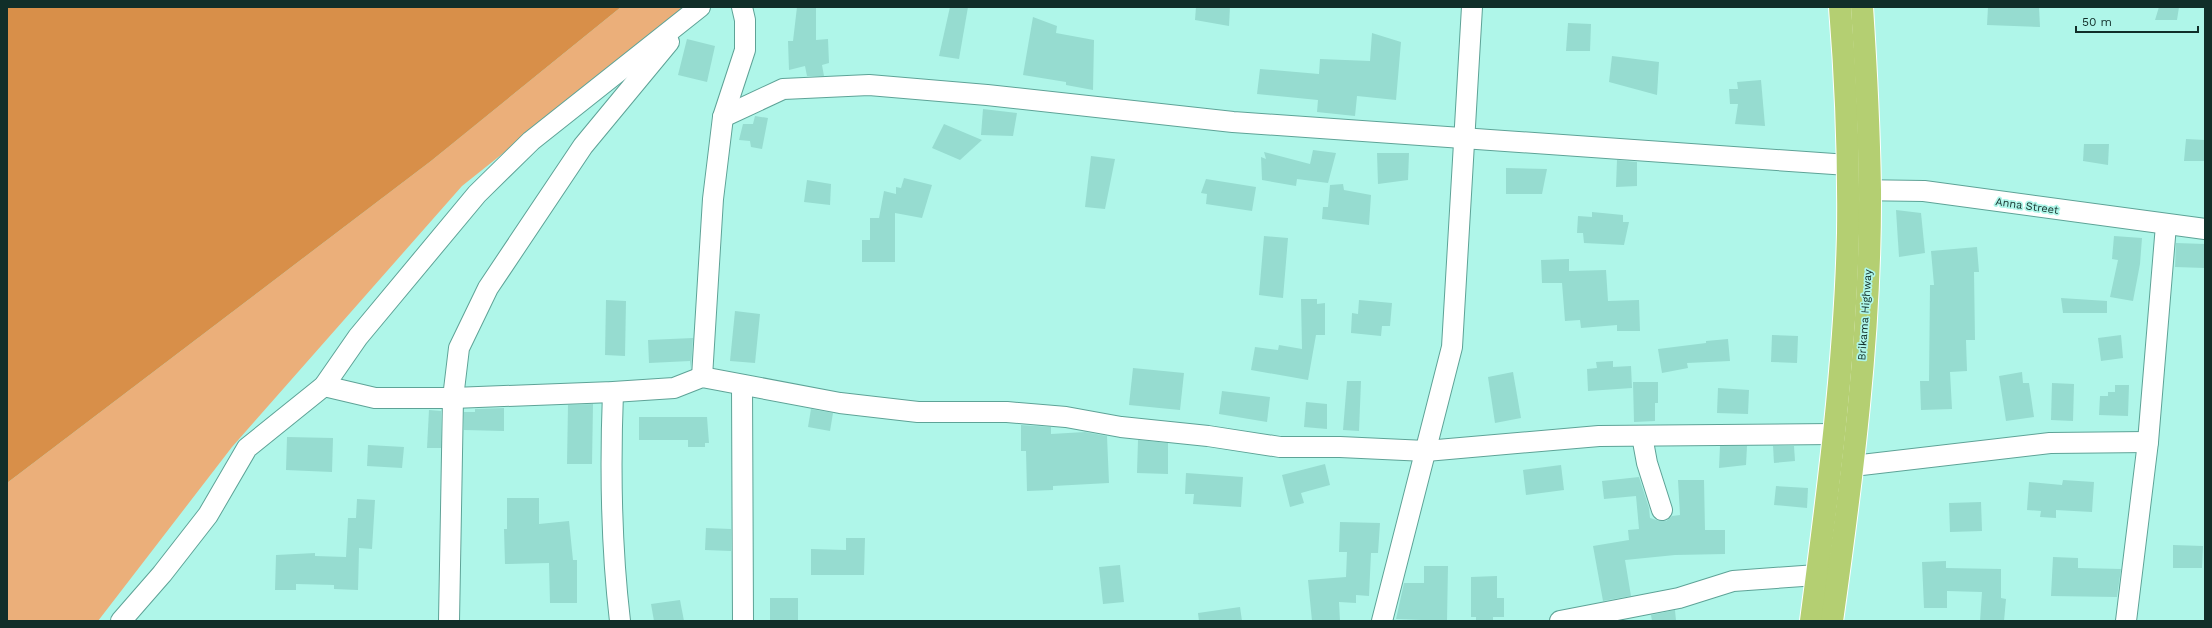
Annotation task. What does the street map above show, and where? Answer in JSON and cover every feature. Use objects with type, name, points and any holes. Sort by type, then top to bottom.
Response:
[{"type":"highway","name":"Brikama Highway","points":[[1811,621],[1834,434],[1843,316],[1848,165],[1845,78],[1840,7]]},
{"type":"highway","name":"Brikama Highway","points":[[1832,621],[1853,466],[1868,265],[1870,190],[1862,7]]},
{"type":"street","points":[[702,377],[713,199],[723,118],[744,50],[744,20],[742,7]]},
{"type":"street","points":[[1382,621],[1452,347],[1463,137],[1472,7]]},
{"type":"street","points":[[121,621],[162,574],[208,515],[248,448],[324,386],[358,337],[477,194],[531,142],[697,9]]},
{"type":"street","points":[[449,621],[453,398],[458,348],[488,288],[583,146],[697,9]]},
{"type":"street","points":[[723,118],[783,89],[870,85],[987,95],[1233,122],[1848,165]]},
{"type":"street","name":"Anna Street","points":[[1848,190],[1924,191],[2166,225],[2205,229]]},
{"type":"street","points":[[2126,621],[2148,442],[2166,225]]},
{"type":"street","points":[[324,386],[375,398],[453,398],[613,392],[674,388],[702,377],[847,404],[918,412],[1007,412],[1051,416],[1121,427],[1208,436],[1280,447],[1340,447],[1426,451],[1599,436],[1834,434]]},
{"type":"street","points":[[742,385],[743,621]]},
{"type":"street","points":[[613,392],[612,514],[614,573],[620,621]]},
{"type":"street","points":[[1642,436],[1647,462],[1662,510]]},
{"type":"street","points":[[1853,466],[2050,443],[2148,442]]},
{"type":"street","points":[[1560,621],[1672,600],[1733,581],[1817,575]]},
{"type":"shaded area","points":[[7,7],[621,7],[431,161],[7,483]]},
{"type":"shaded area","points":[[621,7],[687,7],[462,186],[232,447],[98,621],[7,621],[7,483],[431,161]]},
{"type":"building","points":[[797,7],[816,7],[816,40],[828,39],[829,63],[822,65],[824,76],[807,76],[805,66],[789,70],[788,41],[793,41]]},
{"type":"building","points":[[950,7],[968,7],[959,59],[939,56]]},
{"type":"building","points":[[1196,7],[1230,7],[1229,26],[1195,20]]},
{"type":"building","points":[[1988,7],[2039,7],[2040,27],[1987,25]]},
{"type":"building","points":[[2159,7],[2179,7],[2177,20],[2155,20]]},
{"type":"building","points":[[1033,17],[1057,26],[1056,33],[1094,40],[1093,90],[1066,85],[1066,82],[1023,75]]},
{"type":"building","points":[[1568,23],[1591,24],[1590,51],[1566,51]]},
{"type":"building","points":[[1372,33],[1401,42],[1396,100],[1357,96],[1355,116],[1317,112],[1318,100],[1257,94],[1260,69],[1319,74],[1320,59],[1370,61]]},
{"type":"building","points":[[687,39],[715,46],[707,82],[678,75]]},
{"type":"building","points":[[1612,56],[1659,62],[1657,95],[1609,82]]},
{"type":"building","points":[[1761,80],[1765,126],[1735,124],[1738,104],[1730,104],[1729,89],[1738,89],[1737,82]]},
{"type":"building","points":[[983,109],[1017,113],[1013,136],[981,135]]},
{"type":"building","points":[[755,116],[768,118],[762,149],[751,147],[750,141],[739,140],[743,124],[753,124]]},
{"type":"building","points":[[944,124],[982,140],[960,160],[932,148]]},
{"type":"building","points":[[2186,139],[2205,140],[2205,161],[2184,161]]},
{"type":"building","points":[[2084,144],[2109,144],[2108,165],[2083,161]]},
{"type":"building","points":[[1313,150],[1336,153],[1328,183],[1297,179],[1296,186],[1262,180],[1261,157],[1266,159],[1264,152],[1310,164]]},
{"type":"building","points":[[1377,153],[1409,153],[1408,180],[1378,184]]},
{"type":"building","points":[[1091,156],[1115,159],[1105,209],[1085,207]]},
{"type":"building","points":[[1617,160],[1637,162],[1637,186],[1616,187]]},
{"type":"building","points":[[1506,168],[1547,169],[1542,194],[1506,194]]},
{"type":"building","points":[[904,178],[932,185],[922,218],[895,213],[895,262],[862,262],[862,240],[870,240],[870,218],[879,218],[884,191],[896,194],[896,187],[901,188]]},
{"type":"building","points":[[1206,179],[1256,187],[1252,211],[1206,204],[1207,194],[1201,193]]},
{"type":"building","points":[[807,180],[831,184],[830,205],[804,202]]},
{"type":"building","points":[[1343,184],[1344,190],[1371,195],[1369,225],[1322,219],[1323,207],[1328,207],[1330,185]]},
{"type":"building","points":[[1896,210],[1921,213],[1925,253],[1899,257]]},
{"type":"building","points":[[1592,212],[1623,215],[1623,222],[1629,222],[1624,245],[1584,243],[1583,233],[1577,233],[1578,216],[1592,217]]},
{"type":"building","points":[[1264,236],[1288,238],[1283,298],[1259,295]]},
{"type":"building","points":[[2114,236],[2142,238],[2140,264],[2133,301],[2110,297],[2118,260],[2112,259]]},
{"type":"building","points":[[2176,243],[2205,244],[2205,268],[2175,267]]},
{"type":"building","points":[[1977,247],[1979,272],[1974,272],[1975,340],[1966,340],[1967,371],[1950,372],[1952,409],[1921,410],[1920,381],[1929,381],[1930,285],[1934,285],[1931,251]]},
{"type":"building","points":[[1569,259],[1569,271],[1606,270],[1608,301],[1639,300],[1640,331],[1617,331],[1617,325],[1581,328],[1580,320],[1565,321],[1562,283],[1542,283],[1541,260]]},
{"type":"building","points":[[2061,298],[2107,301],[2107,313],[2063,313]]},
{"type":"building","points":[[1301,299],[1317,299],[1317,304],[1325,303],[1325,335],[1316,335],[1308,380],[1251,370],[1255,347],[1278,350],[1279,345],[1302,349]]},
{"type":"building","points":[[606,300],[626,301],[625,356],[605,355]]},
{"type":"building","points":[[1359,300],[1392,303],[1390,326],[1382,326],[1381,336],[1351,333],[1352,313],[1358,314]]},
{"type":"building","points":[[735,311],[760,314],[755,363],[730,361]]},
{"type":"building","points":[[1772,335],[1798,336],[1797,363],[1771,362]]},
{"type":"building","points":[[2121,335],[2123,358],[2101,361],[2098,338]]},
{"type":"building","points":[[693,338],[691,369],[690,361],[649,363],[648,340]]},
{"type":"building","points":[[1728,339],[1730,361],[1687,363],[1688,368],[1662,373],[1658,349]]},
{"type":"building","points":[[1613,361],[1613,367],[1631,366],[1632,388],[1588,391],[1587,369],[1597,368],[1596,362]]},
{"type":"building","points":[[1133,368],[1184,373],[1180,410],[1129,405]]},
{"type":"building","points":[[1513,372],[1521,418],[1495,423],[1488,377]]},
{"type":"building","points":[[2022,372],[2023,383],[2029,383],[2034,417],[2006,421],[1999,376]]},
{"type":"building","points":[[1347,381],[1361,381],[1359,431],[1343,430]]},
{"type":"building","points":[[1633,382],[1658,382],[1658,403],[1655,403],[1655,421],[1634,422]]},
{"type":"building","points":[[2052,383],[2074,384],[2073,421],[2051,420]]},
{"type":"building","points":[[2115,385],[2129,385],[2128,416],[2099,415],[2100,396],[2108,396],[2108,392],[2115,392]]},
{"type":"building","points":[[1718,388],[1749,390],[1748,414],[1717,413]]},
{"type":"building","points":[[1222,391],[1270,397],[1267,422],[1219,414]]},
{"type":"building","points":[[1306,402],[1327,404],[1327,429],[1304,427]]},
{"type":"building","points":[[593,404],[592,464],[567,464],[568,405]]},
{"type":"building","points":[[504,408],[504,431],[464,430],[464,412],[475,412],[475,409]]},
{"type":"building","points":[[811,409],[833,413],[830,431],[808,427]]},
{"type":"building","points":[[429,410],[441,411],[441,448],[427,448]]},
{"type":"building","points":[[639,417],[707,417],[709,443],[705,443],[705,447],[688,447],[688,440],[639,440]]},
{"type":"building","points":[[1021,425],[1051,427],[1051,434],[1085,432],[1107,436],[1109,483],[1053,486],[1053,490],[1027,491],[1026,451],[1021,451]]},
{"type":"building","points":[[287,437],[333,438],[332,472],[286,470]]},
{"type":"building","points":[[1138,440],[1168,443],[1168,474],[1137,473]]},
{"type":"building","points":[[368,445],[404,447],[402,468],[367,466]]},
{"type":"building","points":[[1720,446],[1747,446],[1746,465],[1719,468]]},
{"type":"building","points":[[1773,446],[1794,446],[1795,461],[1774,463]]},
{"type":"building","points":[[1325,464],[1330,485],[1301,493],[1304,503],[1290,507],[1282,475]]},
{"type":"building","points":[[1561,465],[1564,490],[1526,495],[1523,470]]},
{"type":"building","points":[[1186,473],[1243,477],[1241,507],[1193,504],[1194,494],[1185,494]]},
{"type":"building","points":[[1639,477],[1649,508],[1650,518],[1660,521],[1666,521],[1672,516],[1680,515],[1678,480],[1704,480],[1705,530],[1725,530],[1725,554],[1675,555],[1625,560],[1631,596],[1603,601],[1593,546],[1629,540],[1628,530],[1639,529],[1636,496],[1604,499],[1602,481]]},
{"type":"building","points":[[2063,480],[2094,482],[2092,512],[2056,510],[2056,518],[2040,517],[2041,511],[2027,510],[2029,482],[2062,485]]},
{"type":"building","points":[[1776,486],[1808,488],[1807,508],[1774,505]]},
{"type":"building","points":[[507,498],[539,498],[539,524],[569,521],[573,560],[577,560],[577,603],[550,603],[549,563],[505,564],[504,529],[507,529]]},
{"type":"building","points":[[357,499],[375,500],[372,549],[359,548],[358,590],[334,589],[334,585],[296,584],[296,590],[275,590],[276,555],[315,553],[315,556],[346,557],[348,518],[356,518]]},
{"type":"building","points":[[1981,502],[1982,531],[1950,532],[1949,503]]},
{"type":"building","points":[[1340,522],[1380,523],[1378,553],[1371,553],[1369,596],[1356,595],[1356,603],[1339,602],[1340,621],[1312,621],[1308,580],[1346,577],[1347,552],[1339,552]]},
{"type":"building","points":[[706,528],[731,529],[731,551],[705,550]]},
{"type":"building","points":[[846,538],[865,538],[864,575],[811,575],[811,549],[846,550]]},
{"type":"building","points":[[2173,545],[2203,546],[2202,568],[2173,568]]},
{"type":"building","points":[[2053,557],[2078,558],[2078,568],[2121,569],[2117,597],[2051,596]]},
{"type":"building","points":[[1946,561],[1946,568],[2001,569],[2001,598],[2006,599],[2004,621],[1980,621],[1982,592],[1947,591],[1947,608],[1924,608],[1922,562]]},
{"type":"building","points":[[1120,565],[1124,602],[1103,604],[1099,567]]},
{"type":"building","points":[[1424,566],[1448,566],[1447,621],[1396,619],[1404,583],[1424,583]]},
{"type":"building","points":[[1497,576],[1497,598],[1504,598],[1504,617],[1493,617],[1493,621],[1476,621],[1476,617],[1471,617],[1471,577]]},
{"type":"building","points":[[770,598],[798,598],[798,621],[770,621]]},
{"type":"building","points":[[680,600],[684,621],[654,621],[651,604]]},
{"type":"building","points":[[1240,607],[1242,621],[1199,621],[1198,613]]},
{"type":"building","points":[[1675,610],[1676,621],[1652,621],[1651,615]]}]
